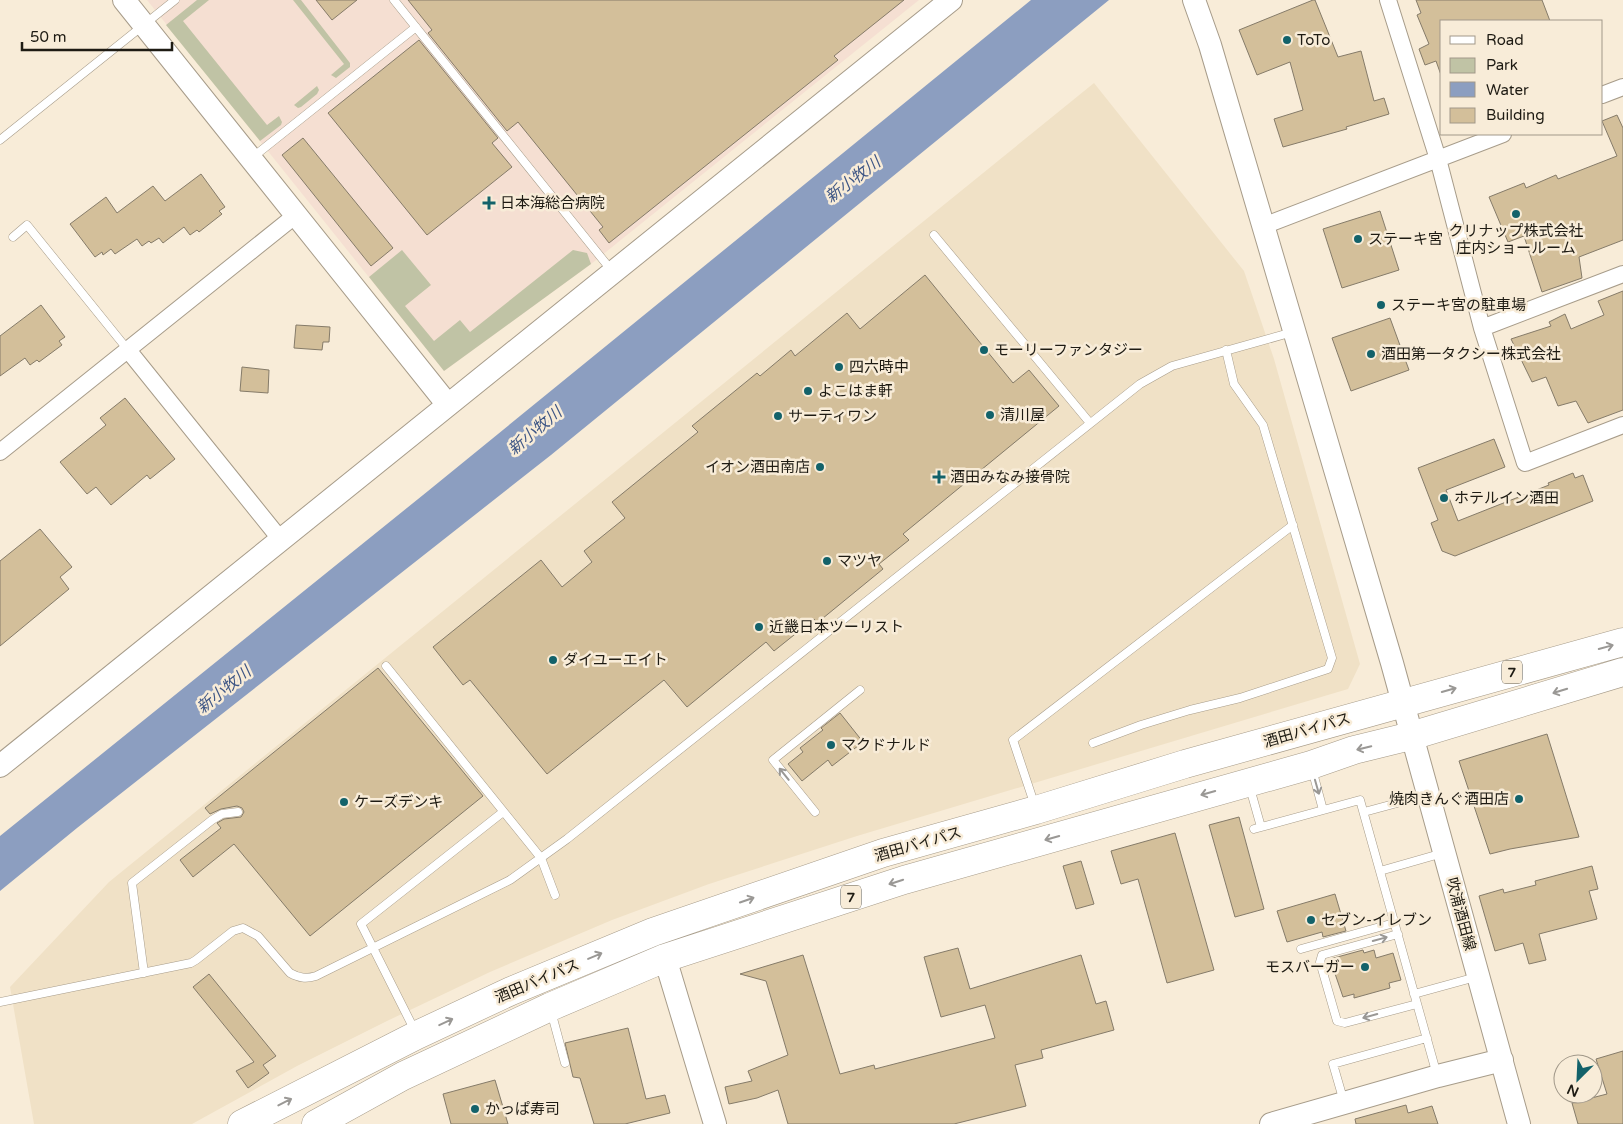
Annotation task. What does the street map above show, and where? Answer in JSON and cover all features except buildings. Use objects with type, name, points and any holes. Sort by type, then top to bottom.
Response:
[{"type":"highway","name":"酒田バイパス","points":[[242,1124],[417,1035],[511,992],[653,932],[883,854],[1036,810],[1184,764],[1623,642]]},
{"type":"highway","name":"酒田バイパス","points":[[316,1124],[403,1076],[550,1007],[664,958],[904,880],[1311,765],[1354,750],[1412,736],[1623,672]]},
{"type":"street","points":[[124,0],[448,405]]},
{"type":"street","points":[[0,766],[951,0]]},
{"type":"street","name":"吹浦酒田線","points":[[1194,0],[1210,45],[1412,736],[1519,1124]]},
{"type":"street","points":[[1388,0],[1438,160],[1482,328],[1525,462],[1623,425]]},
{"type":"street","points":[[1603,95],[1623,87]]},
{"type":"street","points":[[1263,226],[1501,135]]},
{"type":"street","points":[[0,452],[296,215]]},
{"type":"street","points":[[1482,328],[1623,274]]},
{"type":"street","points":[[128,350],[280,540]]},
{"type":"street","points":[[664,958],[715,1124]]},
{"type":"street","points":[[1271,1124],[1438,1076],[1502,1060]]},
{"type":"lane","points":[[0,140],[175,0]]},
{"type":"lane","points":[[394,0],[614,272]]},
{"type":"lane","points":[[251,159],[416,27]]},
{"type":"lane","points":[[13,237],[27,225],[128,350]]},
{"type":"lane","points":[[934,235],[1090,423]]},
{"type":"lane","points":[[0,1002],[184,964],[196,960],[237,929],[248,930],[258,936],[290,973],[302,978],[316,976],[510,880],[592,821],[1140,384],[1172,366],[1293,332]]},
{"type":"lane","points":[[1093,743],[1141,725],[1190,710],[1240,698],[1328,669],[1332,658],[1263,425],[1234,384],[1226,350]]},
{"type":"lane","points":[[1036,810],[1013,740],[1293,525]]},
{"type":"lane","points":[[386,666],[541,858],[555,895]]},
{"type":"lane","points":[[815,812],[772,760],[860,690]]},
{"type":"lane","points":[[1311,765],[1323,810]]},
{"type":"lane","points":[[1248,782],[1257,828],[1360,800],[1438,1076]]},
{"type":"lane","points":[[1364,812],[1428,795]]},
{"type":"lane","points":[[144,973],[132,883],[212,820],[222,814],[238,812]]},
{"type":"lane","points":[[417,1035],[361,924],[503,812]]},
{"type":"lane","points":[[1380,871],[1444,853]]},
{"type":"lane","points":[[1301,949],[1394,923]]},
{"type":"lane","points":[[1398,934],[1322,955],[1320,962],[1322,970],[1337,1021],[1345,1023],[1417,1004]]},
{"type":"lane","points":[[1414,994],[1478,976]]},
{"type":"lane","points":[[550,1007],[565,1063]]},
{"type":"lane","points":[[1344,1104],[1333,1064],[1427,1038]]},
{"type":"shaded area","name":"日本海総合病院","points":[[147,0],[919,0],[591,264],[444,371]]},
{"type":"shaded area","points":[[1094,83],[1244,271],[1274,359],[1360,664],[1348,689],[857,836],[709,884],[612,920],[490,972],[387,1021],[297,1066],[192,1124],[34,1124],[10,987],[109,882]]},
{"type":"green space","points":[[197,0],[209,0],[183,21],[267,125],[279,116],[282,122],[281,125],[260,141],[166,25]]},
{"type":"green space","points":[[293,0],[301,0],[350,63],[350,67],[336,78],[331,75],[344,64]]},
{"type":"green space","points":[[317,86],[319,90],[317,94],[301,107],[298,108],[294,105]]},
{"type":"green space","points":[[402,250],[431,285],[405,306],[434,341],[460,320],[470,332],[573,250],[587,253],[591,264],[444,371],[369,277]]},
{"type":"water","name":"新小牧川","points":[[1031,0],[1109,0],[551,455],[77,828],[0,891],[0,836],[428,491]]},
{"type":"place","name":"ToTo","points":[[1287,40]]},
{"type":"place","name":"日本海総合病院","points":[[489,203]]},
{"type":"place","name":"クリナップ株式会社 庄内ショールーム","points":[[1516,214]]},
{"type":"place","name":"ステーキ宮","points":[[1358,239]]},
{"type":"place","name":"ステーキ宮の駐車場","points":[[1381,305]]},
{"type":"place","name":"モーリーファンタジー","points":[[984,350]]},
{"type":"place","name":"酒田第一タクシー株式会社","points":[[1371,354]]},
{"type":"place","name":"四六時中","points":[[839,367]]},
{"type":"place","name":"よこはま軒","points":[[808,391]]},
{"type":"place","name":"清川屋","points":[[990,415]]},
{"type":"place","name":"サーティワン","points":[[778,416]]},
{"type":"place","name":"イオン酒田南店","points":[[820,467]]},
{"type":"place","name":"酒田みなみ接骨院","points":[[939,477]]},
{"type":"place","name":"ホテルイン酒田","points":[[1444,498]]},
{"type":"place","name":"マツヤ","points":[[827,561]]},
{"type":"place","name":"近畿日本ツーリスト","points":[[759,627]]},
{"type":"place","name":"ダイユーエイト","points":[[553,660]]},
{"type":"place","name":"マクドナルド","points":[[831,745]]},
{"type":"place","name":"焼肉きんぐ酒田店","points":[[1519,799]]},
{"type":"place","name":"ケーズデンキ","points":[[344,802]]},
{"type":"place","name":"セブン-イレブン","points":[[1311,920]]},
{"type":"place","name":"モスバーガー","points":[[1365,967]]},
{"type":"place","name":"かっぱ寿司","points":[[475,1109]]}]
